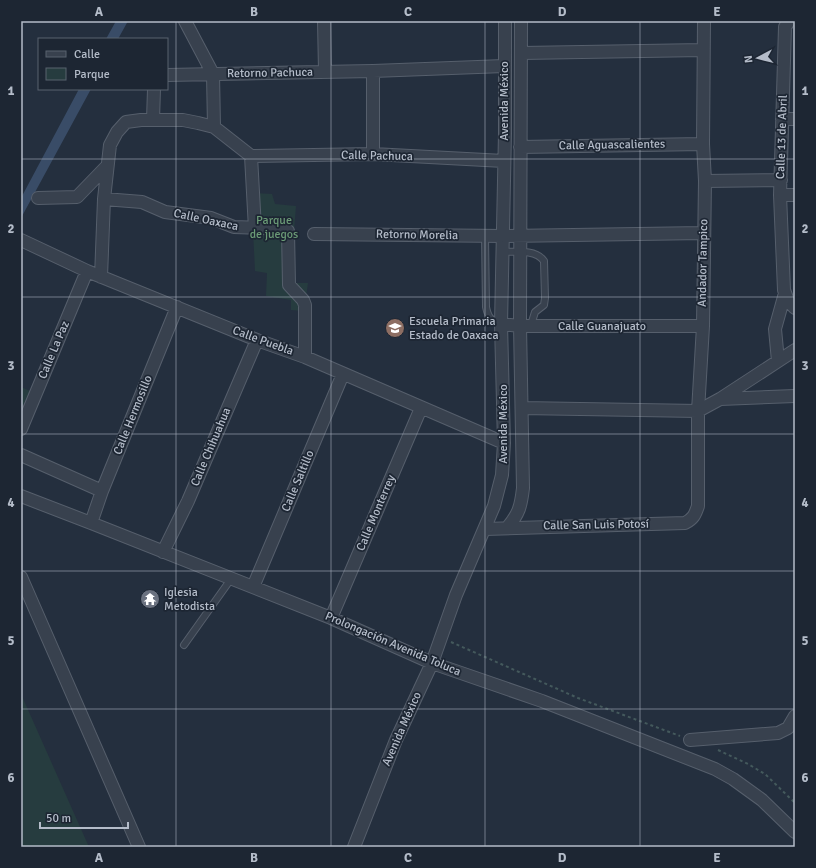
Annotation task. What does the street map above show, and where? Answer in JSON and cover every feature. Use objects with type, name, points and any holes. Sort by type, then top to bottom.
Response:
[{"type":"street","points":[[185,21],[214,74],[214,127]]},
{"type":"street","points":[[324,21],[325,72]]},
{"type":"street","name":"Avenida México","points":[[354,847],[396,740],[432,663],[456,595],[494,506],[502,475],[504,443],[501,324],[505,21]]},
{"type":"street","name":"Avenida México","points":[[507,528],[521,507],[523,488],[522,408],[526,326],[521,252],[521,21]]},
{"type":"street","name":"Andador Tampico","points":[[698,506],[698,411],[703,326],[704,21]]},
{"type":"street","name":"Calle 13 de Abril","points":[[785,293],[780,195],[782,119],[790,47],[785,27],[788,21]]},
{"type":"street","points":[[522,53],[703,50]]},
{"type":"street","name":"Retorno Pachuca","points":[[168,75],[373,71],[504,66]]},
{"type":"street","points":[[372,154],[373,71]]},
{"type":"street","points":[[153,120],[154,90]]},
{"type":"street","points":[[782,119],[795,119]]},
{"type":"street","points":[[101,277],[104,199],[110,146],[117,132],[126,122],[141,120],[183,120],[198,122],[214,127],[251,156],[255,229]]},
{"type":"street","name":"Calle Aguascalientes","points":[[520,147],[703,144]]},
{"type":"street","name":"Calle Pachuca","points":[[251,156],[372,154],[504,161]]},
{"type":"street","points":[[38,198],[77,196],[107,166]]},
{"type":"street","points":[[704,181],[781,180]]},
{"type":"street","points":[[780,195],[795,195]]},
{"type":"street","name":"Calle Oaxaca","points":[[104,199],[142,202],[165,212],[211,218],[234,227],[285,229],[289,233],[289,285],[303,300],[306,310],[305,356]]},
{"type":"street","points":[[521,235],[703,233]]},
{"type":"street","name":"Retorno Morelia","points":[[314,234],[521,235]]},
{"type":"street","name":"Calle Puebla","points":[[21,240],[101,277],[257,340],[305,356],[343,374],[504,443]]},
{"type":"street","name":"Calle La Paz","points":[[21,428],[87,271]]},
{"type":"street","points":[[785,293],[788,301],[795,308]]},
{"type":"street","points":[[778,361],[775,329],[785,293]]},
{"type":"street","name":"Calle Hermosillo","points":[[91,523],[102,491],[177,307]]},
{"type":"street","name":"Calle Guanajuato","points":[[501,324],[526,326],[703,326]]},
{"type":"street","name":"Calle Chihuahua","points":[[163,552],[188,501],[257,340]]},
{"type":"street","points":[[522,408],[698,411],[720,399],[795,350]]},
{"type":"street","name":"Calle Saltillo","points":[[253,587],[343,374]]},
{"type":"street","points":[[720,399],[795,396]]},
{"type":"street","name":"Calle Monterrey","points":[[331,618],[421,408]]},
{"type":"street","points":[[21,455],[102,491]]},
{"type":"street","name":"Prolongación Avenida Toluca","points":[[21,496],[331,618],[432,663],[542,701],[715,769],[733,779],[762,800],[795,832]]},
{"type":"street","name":"Calle San Luis Potosí","points":[[485,529],[685,523],[691,520],[695,515],[698,506]]},
{"type":"street","points":[[21,577],[139,847]]},
{"type":"street","points":[[690,740],[778,733],[788,728],[795,716]]},
{"type":"lane","points":[[485,236],[486,307],[489,318],[493,322],[501,324]]},
{"type":"lane","points":[[502,252],[536,254],[544,261],[546,298],[544,304],[535,312],[526,326]]},
{"type":"lane","points":[[184,645],[231,579]]},
{"type":"path","name":"Prolongación Avenida Toluca","points":[[441,638],[578,698],[690,740]]},
{"type":"path","points":[[712,748],[726,753],[765,774],[795,803]]},
{"type":"green space","name":"Parque de juegos","points":[[254,193],[272,194],[275,204],[296,206],[290,283],[308,283],[304,311],[291,310],[291,300],[266,296],[267,273],[255,271],[253,231]]},
{"type":"green space","points":[[21,387],[30,391],[21,410]]},
{"type":"green space","points":[[21,694],[89,847],[21,847]]},
{"type":"water","points":[[116,21],[128,21],[119,38],[107,38]]},
{"type":"water","points":[[78,90],[90,90],[21,218],[21,198]]},
{"type":"place","name":"Escuela Primaria Estado de Oaxaca","points":[[395,328]]},
{"type":"place","name":"Iglesia Metodista","points":[[150,599]]}]
